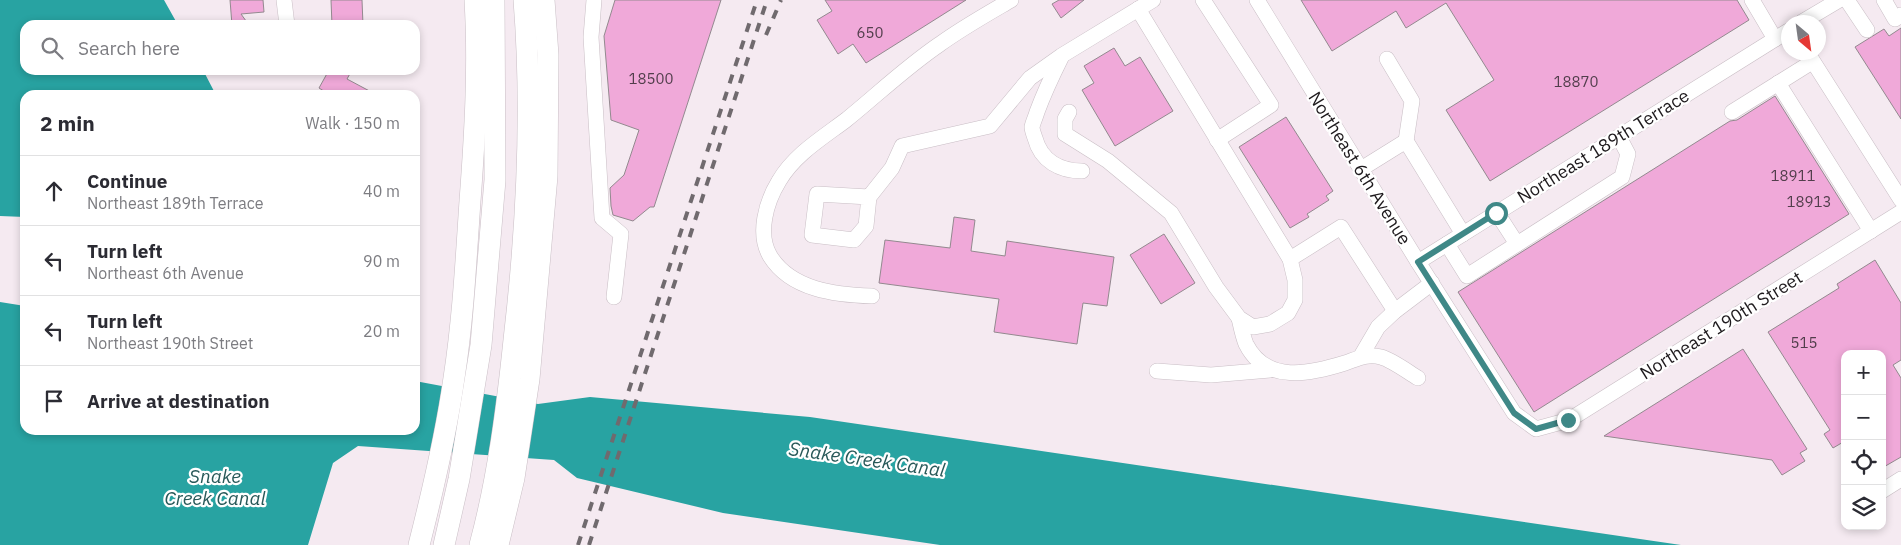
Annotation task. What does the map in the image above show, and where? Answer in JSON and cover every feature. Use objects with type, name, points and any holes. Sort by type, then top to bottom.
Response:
[{"type":"highway","points":[[462,0],[476,96]]},
{"type":"highway","points":[[419,545],[436,479],[455,378],[465,273],[476,96],[475,0]]},
{"type":"highway","points":[[444,545],[459,479],[481,345],[495,180],[494,0]]},
{"type":"highway","points":[[519,379],[522,266],[528,156],[527,42],[524,0]]},
{"type":"highway","points":[[498,545],[504,478],[547,176],[548,55],[544,0]]},
{"type":"highway","points":[[480,545],[504,478]]},
{"type":"street","points":[[284,0],[286,20]]},
{"type":"street","points":[[594,0],[591,37],[602,218],[621,234],[614,297]]},
{"type":"street","points":[[872,296],[845,295],[818,289],[792,280],[772,258],[765,247],[763,226],[768,205],[779,181],[801,154],[940,44],[1011,0]]},
{"type":"street","points":[[869,197],[892,168],[902,146],[990,126],[1030,78],[1061,56],[1153,0]]},
{"type":"street","points":[[1203,0],[1271,105],[1217,140]]},
{"type":"street","name":"Northeast 6th Avenue","points":[[1257,0],[1418,262],[1514,413],[1536,429]]},
{"type":"street","points":[[1752,0],[1775,39]]},
{"type":"street","points":[[1814,15],[1839,0]]},
{"type":"street","points":[[1847,0],[1867,30]]},
{"type":"street","points":[[1884,0],[1895,19],[1901,15]]},
{"type":"street","points":[[1069,112],[1065,119],[1065,134],[1108,161],[1171,213],[1216,287],[1239,318],[1253,327],[1270,324],[1288,313],[1295,300],[1295,280],[1290,259],[1138,9]]},
{"type":"street","name":"Northeast 189th Terrace","points":[[1418,262],[1781,35]]},
{"type":"street","points":[[1061,56],[1043,94],[1032,127],[1036,143],[1042,155],[1060,168],[1082,171]]},
{"type":"street","points":[[1387,59],[1412,101],[1406,141],[1463,234]]},
{"type":"street","points":[[1732,112],[1778,83],[1806,60]]},
{"type":"street","points":[[1812,60],[1901,200]]},
{"type":"street","points":[[1778,83],[1871,231]]},
{"type":"street","points":[[1447,244],[1467,276],[1622,176],[1628,154],[1619,137]]},
{"type":"street","points":[[1361,169],[1406,141]]},
{"type":"street","name":"Northeast 190th Street","points":[[1536,429],[1568,420],[1901,212]]},
{"type":"street","points":[[1496,213],[1517,244]]},
{"type":"street","points":[[1290,259],[1341,226],[1395,311]]},
{"type":"street","points":[[1361,356],[1378,327],[1395,311],[1432,283]]},
{"type":"street","points":[[1239,318],[1246,344],[1259,362],[1270,370]]},
{"type":"street","points":[[1157,371],[1211,375],[1270,370],[1289,373],[1320,370],[1361,356],[1381,357],[1418,378]]},
{"type":"street","points":[[1886,488],[1901,479]]},
{"type":"water","points":[[0,0],[164,0],[175,20],[20,20],[20,75],[206,75],[213,90],[20,90],[20,217],[0,216]]},
{"type":"water","name":"Snake Creek Canal","points":[[0,302],[20,305],[20,435],[420,435],[420,382],[538,404],[590,397],[810,417],[1681,545],[940,545],[723,513],[577,478],[554,460],[358,446],[333,463],[308,545],[0,545]]},
{"type":"building","points":[[230,0],[263,0],[264,12],[241,14],[245,20],[232,20]]},
{"type":"building","points":[[331,0],[362,0],[363,20],[332,20]]},
{"type":"building","points":[[615,0],[721,0],[654,207],[650,207],[633,221],[613,215],[611,206],[610,188],[624,175],[639,130],[611,120],[604,36]]},
{"type":"building","points":[[825,0],[966,0],[866,63],[853,44],[838,54],[817,20],[832,11]]},
{"type":"building","points":[[1059,0],[1084,0],[1061,18],[1052,4]]},
{"type":"building","points":[[1301,0],[1737,0],[1749,20],[1490,181],[1446,110],[1494,80],[1446,3],[1406,28],[1396,11],[1332,51]]},
{"type":"building","points":[[1901,28],[1901,119],[1855,47],[1884,29],[1889,36]]},
{"type":"building","points":[[1114,48],[1125,66],[1140,57],[1173,111],[1115,146],[1082,90],[1094,83],[1084,66]]},
{"type":"building","points":[[326,75],[349,75],[347,79],[368,90],[322,90],[319,88]]},
{"type":"building","points":[[1775,96],[1849,214],[1534,412],[1458,292],[1730,121],[1737,120]]},
{"type":"building","points":[[1286,117],[1333,191],[1326,196],[1329,200],[1307,214],[1309,217],[1290,228],[1239,147]]},
{"type":"building","points":[[954,217],[975,220],[971,251],[1005,256],[1007,241],[1114,257],[1107,306],[1083,303],[1077,344],[994,332],[999,299],[879,283],[885,240],[950,248]]},
{"type":"building","points":[[1164,234],[1195,283],[1161,304],[1130,255]]},
{"type":"building","points":[[1875,260],[1901,303],[1901,360],[1893,365],[1901,378],[1901,457],[1886,466],[1886,350],[1841,350],[1841,443],[1833,448],[1824,434],[1830,430],[1768,332],[1839,288],[1837,284]]},
{"type":"building","points":[[1743,349],[1807,449],[1800,453],[1805,461],[1782,475],[1772,460],[1604,436]]},
{"type":"railway","points":[[578,545],[757,0]]},
{"type":"railway","points":[[589,545],[767,0]]},
{"type":"railway","points":[[766,35],[781,0]]},
{"type":"route","points":[[1496,213],[1418,262],[1514,413],[1536,429],[1568,420]]}]
